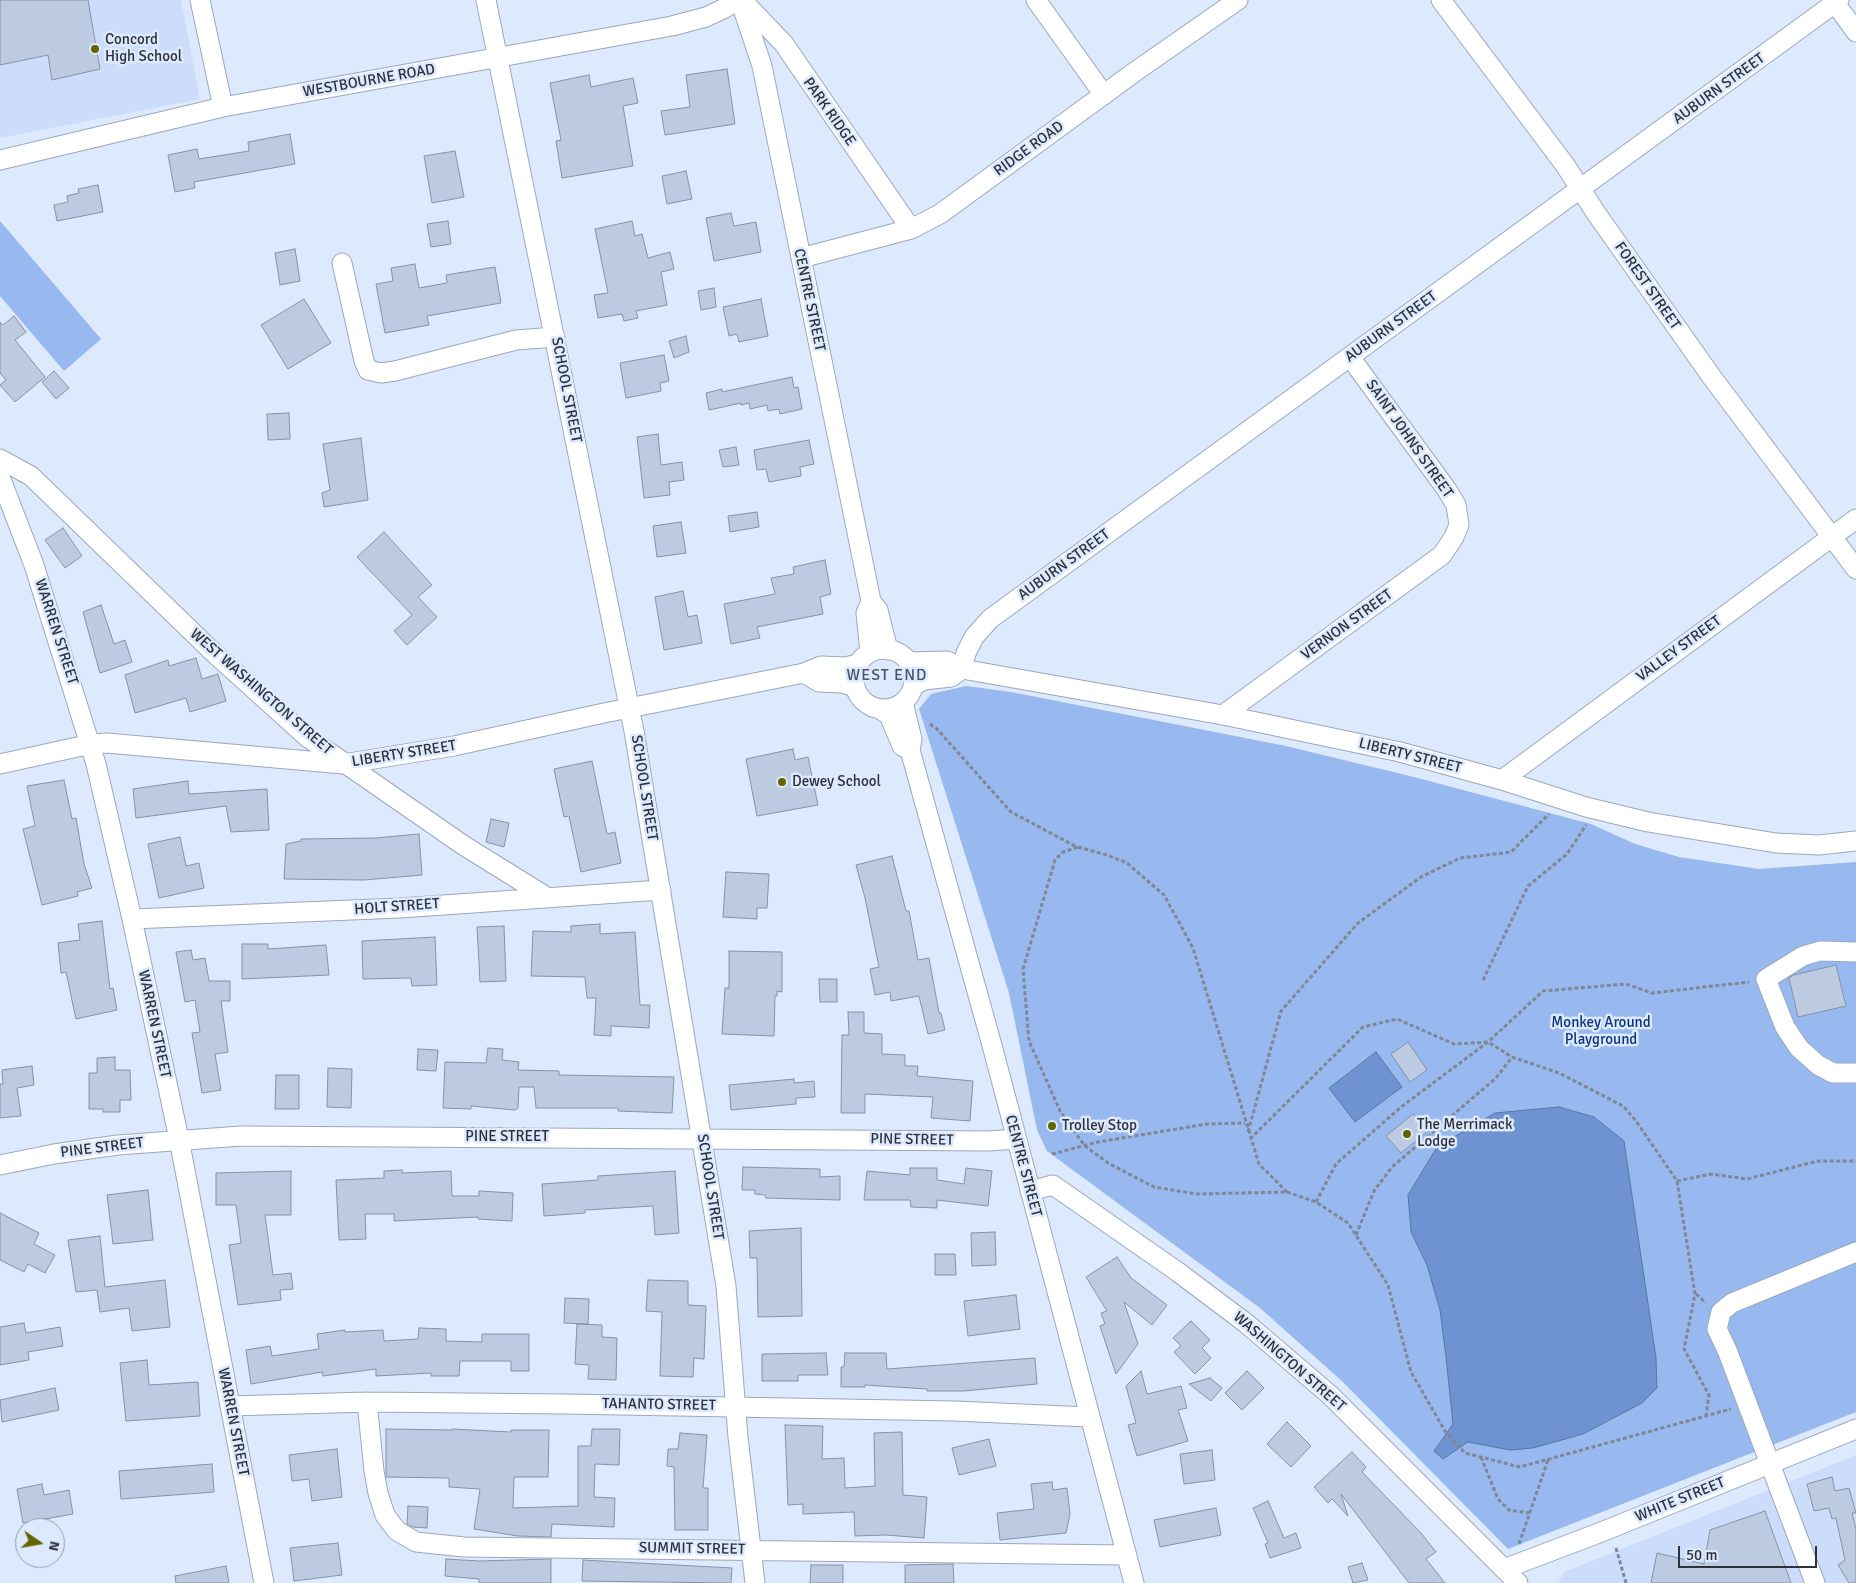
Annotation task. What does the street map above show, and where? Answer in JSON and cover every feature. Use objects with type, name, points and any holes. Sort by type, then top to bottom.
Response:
[{"type":"street","points":[[200,0],[222,107]]},
{"type":"street","name":"SCHOOL STREET","points":[[486,0],[496,57],[630,708],[661,890],[726,1286],[750,1550],[755,1583]]},
{"type":"street","name":"WESTBOURNE ROAD","points":[[0,160],[222,107],[672,26],[706,17],[725,8],[736,0]]},
{"type":"street","name":"PARK RIDGE","points":[[741,0],[784,44],[911,228]]},
{"type":"street","name":"CENTRE STREET","points":[[741,0],[762,66],[872,601],[878,610],[872,655]]},
{"type":"street","points":[[1036,0],[1104,95]]},
{"type":"street","name":"RIDGE ROAD","points":[[801,258],[911,228],[940,214],[1238,0]]},
{"type":"street","name":"FOREST STREET","points":[[1441,0],[1565,164],[1711,376],[1856,569]]},
{"type":"street","points":[[1837,2],[1856,32]]},
{"type":"street","name":"AUBURN STREET","points":[[962,668],[966,653],[974,637],[990,619],[1582,190],[1837,2]]},
{"type":"street","points":[[342,263],[364,361],[368,370],[381,373],[395,371],[516,340],[555,337]]},
{"type":"street","name":"SAINT JOHNS STREET","points":[[1350,357],[1448,490],[1456,505],[1459,525]]},
{"type":"street","name":"WEST WASHINGTON STREET","points":[[0,460],[31,476],[215,654],[307,737],[343,764],[463,845],[545,896]]},
{"type":"street","name":"WARREN STREET","points":[[2,487],[34,565],[91,744],[132,919],[179,1139],[264,1583]]},
{"type":"street","name":"VALLEY STREET","points":[[1502,780],[1856,519]]},
{"type":"street","name":"VERNON STREET","points":[[1224,715],[1442,556],[1459,525]]},
{"type":"street","points":[[913,686],[912,670],[902,656],[872,655],[854,679],[855,687],[864,702],[880,709],[888,709],[903,702],[913,686],[924,680],[951,676],[962,668]]},
{"type":"street","name":"LIBERTY STREET","points":[[0,764],[91,744],[116,743],[343,764],[454,746],[804,673],[821,666],[845,667],[872,655]]},
{"type":"street","name":"LIBERTY STREET","points":[[908,662],[946,661],[962,668],[1224,715],[1400,752],[1502,780],[1586,808],[1648,822],[1776,843],[1819,845],[1856,842]]},
{"type":"street","points":[[804,673],[819,682],[842,683],[855,687]]},
{"type":"street","name":"CENTRE STREET","points":[[903,702],[912,739],[910,750],[993,1049],[1088,1417],[1134,1583]]},
{"type":"street","name":"CENTRE STREET","points":[[880,709],[889,715],[902,746],[910,750]]},
{"type":"street","name":"HOLT STREET","points":[[132,919],[400,908],[545,896],[661,890]]},
{"type":"street","points":[[1856,952],[1820,951],[1803,956],[1766,979],[1785,1027],[1800,1048],[1818,1065],[1833,1073],[1856,1073]]},
{"type":"street","name":"PINE STREET","points":[[0,1165],[100,1147],[179,1139],[241,1136],[989,1141],[1016,1138]]},
{"type":"street","name":"WASHINGTON STREET","points":[[1030,1191],[1053,1185],[1178,1272],[1248,1324],[1330,1395],[1518,1583]]},
{"type":"street","points":[[1815,1583],[1749,1407],[1717,1329],[1721,1312],[1732,1303],[1856,1252]]},
{"type":"street","name":"TAHANTO STREET","points":[[230,1406],[367,1402],[736,1406],[955,1411],[1088,1417]]},
{"type":"street","name":"SUMMIT STREET","points":[[367,1402],[374,1472],[382,1508],[397,1531],[416,1542],[464,1546],[1126,1555]]},
{"type":"street","name":"WHITE STREET","points":[[1504,1569],[1604,1531],[1856,1429]]},
{"type":"path","points":[[930,724],[937,729],[1012,812],[1078,847],[1127,863],[1164,895],[1193,948],[1259,1164],[1287,1192]]},
{"type":"path","points":[[1248,1132],[1281,1011],[1358,924],[1421,877],[1460,858],[1511,852],[1554,809]]},
{"type":"path","points":[[1483,980],[1528,886],[1566,854],[1589,820]]},
{"type":"path","points":[[1078,847],[1063,852],[1055,860],[1023,969],[1029,1041],[1060,1111],[1085,1146],[1108,1163],[1154,1187],[1197,1194],[1287,1192],[1316,1202],[1348,1223],[1388,1285],[1411,1372],[1445,1431],[1465,1453],[1520,1467],[1706,1416],[1749,1407]]},
{"type":"path","points":[[1316,1202],[1336,1164],[1401,1107],[1488,1042],[1543,991],[1626,984],[1652,993],[1766,979]]},
{"type":"path","points":[[1250,1139],[1364,1027],[1397,1019],[1454,1044],[1488,1042],[1512,1057],[1559,1073],[1623,1106],[1677,1181],[1695,1294],[1684,1349],[1709,1395],[1706,1416]]},
{"type":"path","points":[[1356,1235],[1374,1191],[1392,1167],[1496,1078],[1512,1057]]},
{"type":"path","points":[[1052,1154],[1085,1146],[1207,1124],[1245,1123]]},
{"type":"path","points":[[1677,1181],[1711,1174],[1748,1179],[1818,1161],[1856,1161]]},
{"type":"path","points":[[1480,1457],[1498,1499],[1510,1510],[1529,1513]]},
{"type":"path","points":[[1519,1545],[1548,1459]]},
{"type":"path","points":[[1616,1548],[1626,1583]]},
{"type":"shaded area","name":"Concord High School","points":[[0,0],[181,0],[200,99],[0,138]]},
{"type":"shaded area","points":[[1376,1052],[1402,1087],[1355,1122],[1329,1088]]},
{"type":"shaded area","points":[[1559,1107],[1594,1117],[1624,1141],[1656,1358],[1657,1388],[1642,1403],[1583,1434],[1533,1448],[1510,1450],[1468,1442],[1443,1459],[1434,1451],[1453,1424],[1440,1310],[1427,1265],[1411,1232],[1408,1195],[1437,1147],[1495,1113]]},
{"type":"shaded area","points":[[1856,1455],[1856,1583],[1558,1583],[1564,1572]]},
{"type":"green space","points":[[0,221],[101,339],[64,371],[0,296]]},
{"type":"green space","name":"Monkey Around Playground","points":[[966,686],[1011,692],[1286,746],[1414,777],[1591,824],[1635,844],[1679,857],[1759,869],[1856,862],[1856,1412],[1508,1549],[1343,1382],[1260,1308],[1047,1151],[1037,1130],[1009,993],[919,709],[931,694]]},
{"type":"building","points":[[0,0],[88,0],[100,69],[52,80],[48,55],[0,65]]},
{"type":"building","points":[[727,69],[735,124],[665,135],[661,111],[690,107],[686,75]]},
{"type":"building","points":[[589,75],[591,87],[633,78],[638,103],[623,106],[633,166],[562,178],[556,141],[561,140],[550,83]]},
{"type":"building","points":[[290,134],[295,164],[194,182],[195,188],[175,192],[168,155],[197,149],[199,159],[249,151],[248,142]]},
{"type":"building","points":[[455,151],[464,197],[432,203],[424,156]]},
{"type":"building","points":[[686,171],[692,199],[667,204],[662,176]]},
{"type":"building","points":[[98,185],[103,212],[57,221],[54,205],[68,202],[67,196],[79,193],[78,189]]},
{"type":"building","points":[[731,213],[734,226],[756,222],[761,252],[714,261],[706,218]]},
{"type":"building","points":[[448,221],[451,244],[431,247],[427,224]]},
{"type":"building","points":[[632,221],[635,236],[642,234],[648,258],[670,252],[674,269],[661,272],[667,305],[636,311],[638,318],[624,321],[622,314],[598,318],[594,295],[608,293],[595,229]]},
{"type":"building","points":[[295,249],[300,281],[280,285],[275,253]]},
{"type":"building","points":[[415,264],[419,288],[447,283],[446,275],[495,267],[501,303],[427,316],[429,325],[385,333],[376,284],[393,281],[391,268]]},
{"type":"building","points":[[714,288],[716,307],[701,310],[698,291]]},
{"type":"building","points":[[304,299],[331,343],[288,369],[261,325]]},
{"type":"building","points":[[761,299],[768,336],[739,342],[737,334],[729,336],[723,307]]},
{"type":"building","points":[[14,316],[26,332],[15,340],[45,377],[15,402],[0,385],[6,380],[0,373],[0,322],[3,325]]},
{"type":"building","points":[[686,336],[689,352],[674,358],[669,341]]},
{"type":"building","points":[[664,355],[669,381],[660,383],[661,391],[626,398],[620,363]]},
{"type":"building","points":[[54,371],[69,388],[56,399],[42,382]]},
{"type":"building","points":[[792,377],[794,388],[798,387],[802,409],[780,414],[779,409],[768,411],[767,405],[750,409],[749,403],[741,405],[741,403],[709,410],[706,393],[722,389],[722,392]]},
{"type":"building","points":[[289,413],[290,439],[268,440],[267,414]]},
{"type":"building","points":[[658,434],[661,465],[682,462],[684,480],[669,482],[670,495],[644,498],[637,437]]},
{"type":"building","points":[[361,438],[368,500],[324,507],[322,493],[330,490],[323,444]]},
{"type":"building","points":[[809,440],[814,464],[800,467],[801,476],[769,482],[766,469],[757,470],[754,450]]},
{"type":"building","points":[[736,447],[739,465],[723,467],[719,450]]},
{"type":"building","points":[[757,512],[759,527],[730,532],[728,516]]},
{"type":"building","points":[[681,522],[686,553],[657,557],[653,526]]},
{"type":"building","points":[[63,528],[82,556],[65,568],[45,540]]},
{"type":"building","points":[[384,532],[432,585],[418,597],[437,617],[407,645],[394,631],[412,615],[357,557]]},
{"type":"building","points":[[825,560],[831,594],[820,597],[823,614],[757,627],[760,638],[731,644],[724,604],[775,594],[771,578],[794,574],[793,567]]},
{"type":"building","points":[[683,591],[688,617],[697,615],[702,643],[664,650],[655,597]]},
{"type":"building","points":[[101,605],[114,644],[125,640],[132,662],[100,673],[83,612]]},
{"type":"building","points":[[196,658],[202,679],[218,674],[226,701],[190,712],[186,698],[135,713],[125,675],[168,660],[169,666]]},
{"type":"building","name":"Dewey School","points":[[793,749],[795,760],[808,757],[818,805],[757,816],[746,759]]},
{"type":"building","points":[[592,761],[607,834],[615,832],[621,863],[581,872],[569,816],[564,817],[554,769]]},
{"type":"building","points":[[64,780],[72,819],[76,818],[84,864],[92,888],[77,892],[78,896],[42,905],[23,829],[35,826],[27,786]]},
{"type":"building","points":[[188,781],[189,794],[267,789],[269,830],[231,832],[226,806],[136,818],[133,789]]},
{"type":"building","points":[[491,819],[509,823],[504,847],[486,842]]},
{"type":"building","points":[[419,834],[422,875],[364,880],[284,879],[286,844],[301,841],[301,839],[376,838]]},
{"type":"building","points":[[180,837],[186,866],[199,863],[204,888],[159,898],[148,844]]},
{"type":"building","points":[[892,856],[906,911],[909,911],[918,960],[929,958],[939,1013],[941,1013],[945,1030],[928,1034],[919,996],[891,1001],[890,992],[875,995],[870,969],[879,967],[865,898],[856,865]]},
{"type":"building","points":[[726,872],[769,874],[767,908],[757,908],[757,919],[723,917]]},
{"type":"building","points":[[102,921],[110,989],[113,988],[117,1010],[76,1019],[66,972],[61,973],[58,943],[80,940],[78,924]]},
{"type":"building","points":[[600,924],[600,934],[635,932],[640,1005],[650,1005],[649,1028],[611,1026],[611,1036],[594,1035],[596,998],[587,998],[585,977],[531,976],[533,931],[571,932],[571,926]]},
{"type":"building","points":[[504,926],[506,981],[480,982],[477,927]]},
{"type":"building","points":[[435,937],[437,985],[412,986],[411,978],[363,979],[362,941]]},
{"type":"building","points":[[242,944],[268,944],[268,949],[326,945],[329,975],[242,979]]},
{"type":"building","points":[[191,950],[193,960],[205,958],[209,981],[230,981],[230,1001],[221,1001],[228,1052],[215,1054],[221,1090],[202,1093],[192,1033],[200,1032],[195,1000],[185,1002],[176,952]]},
{"type":"building","points":[[729,951],[782,952],[782,992],[777,991],[777,996],[775,996],[774,1036],[722,1034],[725,988],[729,988]]},
{"type":"building","points":[[1836,965],[1846,1006],[1798,1017],[1789,978],[1794,975]]},
{"type":"building","points":[[819,979],[837,979],[837,1002],[820,1002]]},
{"type":"building","points":[[848,1012],[864,1012],[864,1033],[882,1034],[882,1054],[905,1055],[905,1066],[918,1066],[917,1076],[973,1081],[970,1121],[931,1118],[933,1097],[865,1094],[865,1113],[841,1113],[842,1035],[849,1035]]},
{"type":"building","points":[[1408,1042],[1427,1070],[1410,1082],[1391,1054]]},
{"type":"building","points":[[488,1048],[503,1049],[502,1060],[519,1062],[518,1070],[559,1071],[559,1075],[674,1077],[672,1113],[618,1111],[618,1108],[536,1108],[534,1087],[519,1087],[518,1108],[515,1110],[471,1106],[471,1109],[443,1108],[445,1062],[486,1063]]},
{"type":"building","points":[[418,1049],[438,1050],[436,1071],[417,1070]]},
{"type":"building","points":[[115,1057],[115,1070],[130,1070],[131,1100],[120,1100],[120,1112],[103,1112],[103,1109],[89,1109],[89,1073],[97,1073],[97,1058]]},
{"type":"building","points":[[32,1066],[34,1085],[17,1088],[21,1116],[0,1118],[0,1084],[3,1084],[2,1070]]},
{"type":"building","points":[[328,1068],[352,1069],[351,1108],[327,1107]]},
{"type":"building","points":[[276,1075],[299,1075],[299,1109],[275,1109]]},
{"type":"building","points":[[794,1079],[794,1083],[814,1081],[815,1097],[796,1098],[796,1104],[731,1110],[729,1085]]},
{"type":"building","name":"The Merrimack Lodge","points":[[1413,1114],[1428,1131],[1401,1153],[1386,1136]]},
{"type":"building","points":[[743,1167],[820,1169],[820,1177],[840,1176],[840,1200],[766,1198],[765,1195],[755,1194],[755,1190],[742,1190]]},
{"type":"building","points":[[910,1168],[937,1168],[937,1180],[964,1184],[966,1168],[992,1171],[988,1206],[937,1200],[937,1208],[911,1207],[910,1200],[864,1200],[867,1171],[910,1175]]},
{"type":"building","points":[[402,1170],[402,1173],[451,1171],[452,1196],[479,1196],[479,1191],[513,1193],[512,1221],[478,1219],[478,1217],[394,1221],[394,1214],[365,1214],[366,1239],[339,1240],[336,1180],[384,1178],[384,1171]]},
{"type":"building","points":[[291,1171],[291,1215],[265,1215],[273,1275],[291,1273],[293,1289],[280,1290],[281,1300],[238,1305],[229,1245],[241,1243],[236,1205],[216,1205],[216,1173]]},
{"type":"building","points":[[675,1171],[679,1233],[655,1235],[653,1206],[585,1210],[585,1213],[544,1216],[542,1184],[598,1180],[598,1176]]},
{"type":"building","points":[[148,1190],[153,1240],[113,1244],[107,1195]]},
{"type":"building","points":[[0,1213],[39,1233],[34,1244],[55,1255],[45,1273],[28,1264],[24,1272],[0,1260]]},
{"type":"building","points":[[801,1228],[802,1316],[758,1317],[757,1258],[750,1258],[749,1231]]},
{"type":"building","points":[[995,1232],[996,1265],[972,1266],[971,1233]]},
{"type":"building","points":[[100,1236],[105,1287],[165,1280],[170,1327],[132,1331],[129,1308],[100,1312],[97,1290],[76,1292],[68,1240]]},
{"type":"building","points":[[935,1254],[955,1254],[956,1275],[935,1275]]},
{"type":"building","points":[[1117,1257],[1131,1278],[1167,1305],[1152,1325],[1124,1302],[1138,1344],[1116,1374],[1100,1326],[1105,1324],[1101,1313],[1107,1311],[1086,1277]]},
{"type":"building","points":[[648,1280],[688,1281],[688,1305],[706,1306],[704,1359],[694,1358],[693,1377],[660,1376],[662,1312],[646,1311]]},
{"type":"building","points":[[1016,1295],[1020,1329],[968,1336],[964,1301]]},
{"type":"building","points":[[565,1298],[589,1299],[588,1324],[564,1323]]},
{"type":"building","points":[[1191,1321],[1210,1340],[1202,1348],[1211,1358],[1195,1374],[1174,1352],[1181,1346],[1173,1338]]},
{"type":"building","points":[[24,1323],[26,1333],[60,1327],[63,1346],[28,1352],[29,1360],[0,1365],[0,1327]]},
{"type":"building","points":[[577,1324],[602,1325],[602,1337],[617,1338],[616,1380],[588,1379],[589,1365],[575,1364]]},
{"type":"building","points":[[419,1328],[446,1329],[446,1341],[482,1342],[482,1334],[529,1334],[529,1371],[511,1371],[511,1361],[460,1361],[459,1376],[431,1376],[431,1373],[376,1376],[376,1369],[323,1376],[322,1372],[251,1384],[246,1350],[270,1346],[272,1356],[319,1349],[317,1334],[345,1330],[345,1332],[383,1330],[384,1341],[418,1339]]},
{"type":"building","points":[[826,1353],[828,1375],[798,1375],[798,1381],[762,1381],[762,1354]]},
{"type":"building","points":[[845,1353],[886,1353],[887,1369],[1035,1358],[1037,1384],[964,1391],[927,1391],[927,1389],[865,1385],[865,1387],[841,1387],[841,1367],[844,1367]]},
{"type":"building","points":[[147,1360],[149,1385],[198,1382],[200,1416],[126,1421],[120,1363]]},
{"type":"building","points":[[1141,1371],[1147,1394],[1181,1386],[1187,1408],[1178,1410],[1188,1441],[1137,1456],[1128,1425],[1136,1423],[1126,1386]]},
{"type":"building","points":[[1247,1371],[1264,1388],[1242,1410],[1225,1393]]},
{"type":"building","points":[[1210,1378],[1222,1388],[1211,1401],[1189,1384]]},
{"type":"building","points":[[55,1388],[59,1410],[2,1422],[0,1400]]},
{"type":"building","points":[[1287,1422],[1311,1446],[1291,1467],[1267,1444]]},
{"type":"building","points":[[785,1425],[823,1426],[822,1459],[844,1458],[845,1488],[875,1486],[874,1433],[902,1432],[903,1495],[927,1497],[924,1538],[886,1535],[855,1536],[854,1512],[803,1514],[803,1504],[788,1505]]},
{"type":"building","points":[[386,1429],[452,1429],[511,1432],[511,1430],[549,1430],[548,1477],[514,1477],[513,1508],[578,1506],[578,1446],[591,1446],[592,1429],[620,1429],[619,1465],[595,1464],[594,1497],[615,1498],[614,1527],[552,1524],[551,1537],[518,1536],[474,1529],[480,1489],[449,1487],[449,1478],[386,1477]]},
{"type":"building","points":[[680,1433],[707,1435],[703,1488],[708,1488],[708,1530],[675,1530],[674,1467],[667,1466],[668,1449],[678,1449]]},
{"type":"building","points":[[989,1439],[996,1466],[959,1475],[952,1448]]},
{"type":"building","points":[[337,1449],[342,1497],[312,1501],[309,1479],[292,1481],[289,1455]]},
{"type":"building","points":[[1212,1450],[1215,1480],[1184,1484],[1180,1454]]},
{"type":"building","points":[[1352,1452],[1366,1467],[1362,1472],[1421,1533],[1436,1552],[1426,1559],[1445,1583],[1409,1583],[1341,1494],[1348,1516],[1332,1499],[1328,1503],[1314,1487]]},
{"type":"building","points":[[212,1464],[214,1492],[121,1499],[119,1471]]},
{"type":"building","points":[[1832,1477],[1835,1491],[1849,1488],[1856,1513],[1852,1513],[1856,1529],[1856,1583],[1849,1583],[1838,1565],[1845,1560],[1836,1518],[1832,1519],[1829,1508],[1814,1511],[1807,1484]]},
{"type":"building","points":[[1052,1482],[1053,1490],[1067,1488],[1070,1514],[1066,1533],[1000,1540],[997,1513],[1034,1509],[1031,1484]]},
{"type":"building","points":[[42,1484],[44,1495],[69,1490],[73,1514],[51,1518],[22,1518],[17,1489]]},
{"type":"building","points":[[1268,1501],[1284,1538],[1296,1533],[1301,1548],[1270,1558],[1265,1544],[1268,1543],[1253,1508]]},
{"type":"building","points":[[408,1506],[428,1507],[427,1528],[413,1527],[407,1524]]},
{"type":"building","points":[[1216,1508],[1221,1535],[1160,1547],[1154,1520]]},
{"type":"building","points":[[1765,1511],[1791,1583],[1651,1583],[1657,1553],[1704,1564],[1710,1530]]},
{"type":"building","points":[[338,1543],[342,1575],[294,1581],[290,1548]]},
{"type":"building","points":[[446,1559],[479,1561],[551,1559],[551,1583],[479,1583],[479,1579],[445,1576]]},
{"type":"building","points":[[583,1560],[732,1568],[731,1583],[582,1581]]},
{"type":"building","points":[[1362,1563],[1368,1580],[1353,1583],[1348,1567]]},
{"type":"building","points":[[953,1564],[954,1583],[905,1583],[905,1565]]},
{"type":"building","points":[[811,1565],[843,1565],[843,1583],[810,1583]]},
{"type":"building","points":[[226,1566],[229,1583],[176,1583],[175,1576]]},
{"type":"place","name":"Concord High School","points":[[95,49]]},
{"type":"place","name":"Dewey School","points":[[782,782]]},
{"type":"place","name":"Trolley Stop","points":[[1052,1126]]},
{"type":"place","name":"The Merrimack Lodge","points":[[1407,1134]]},
{"type":"district","name":"WEST END","points":[[887,676]]}]
